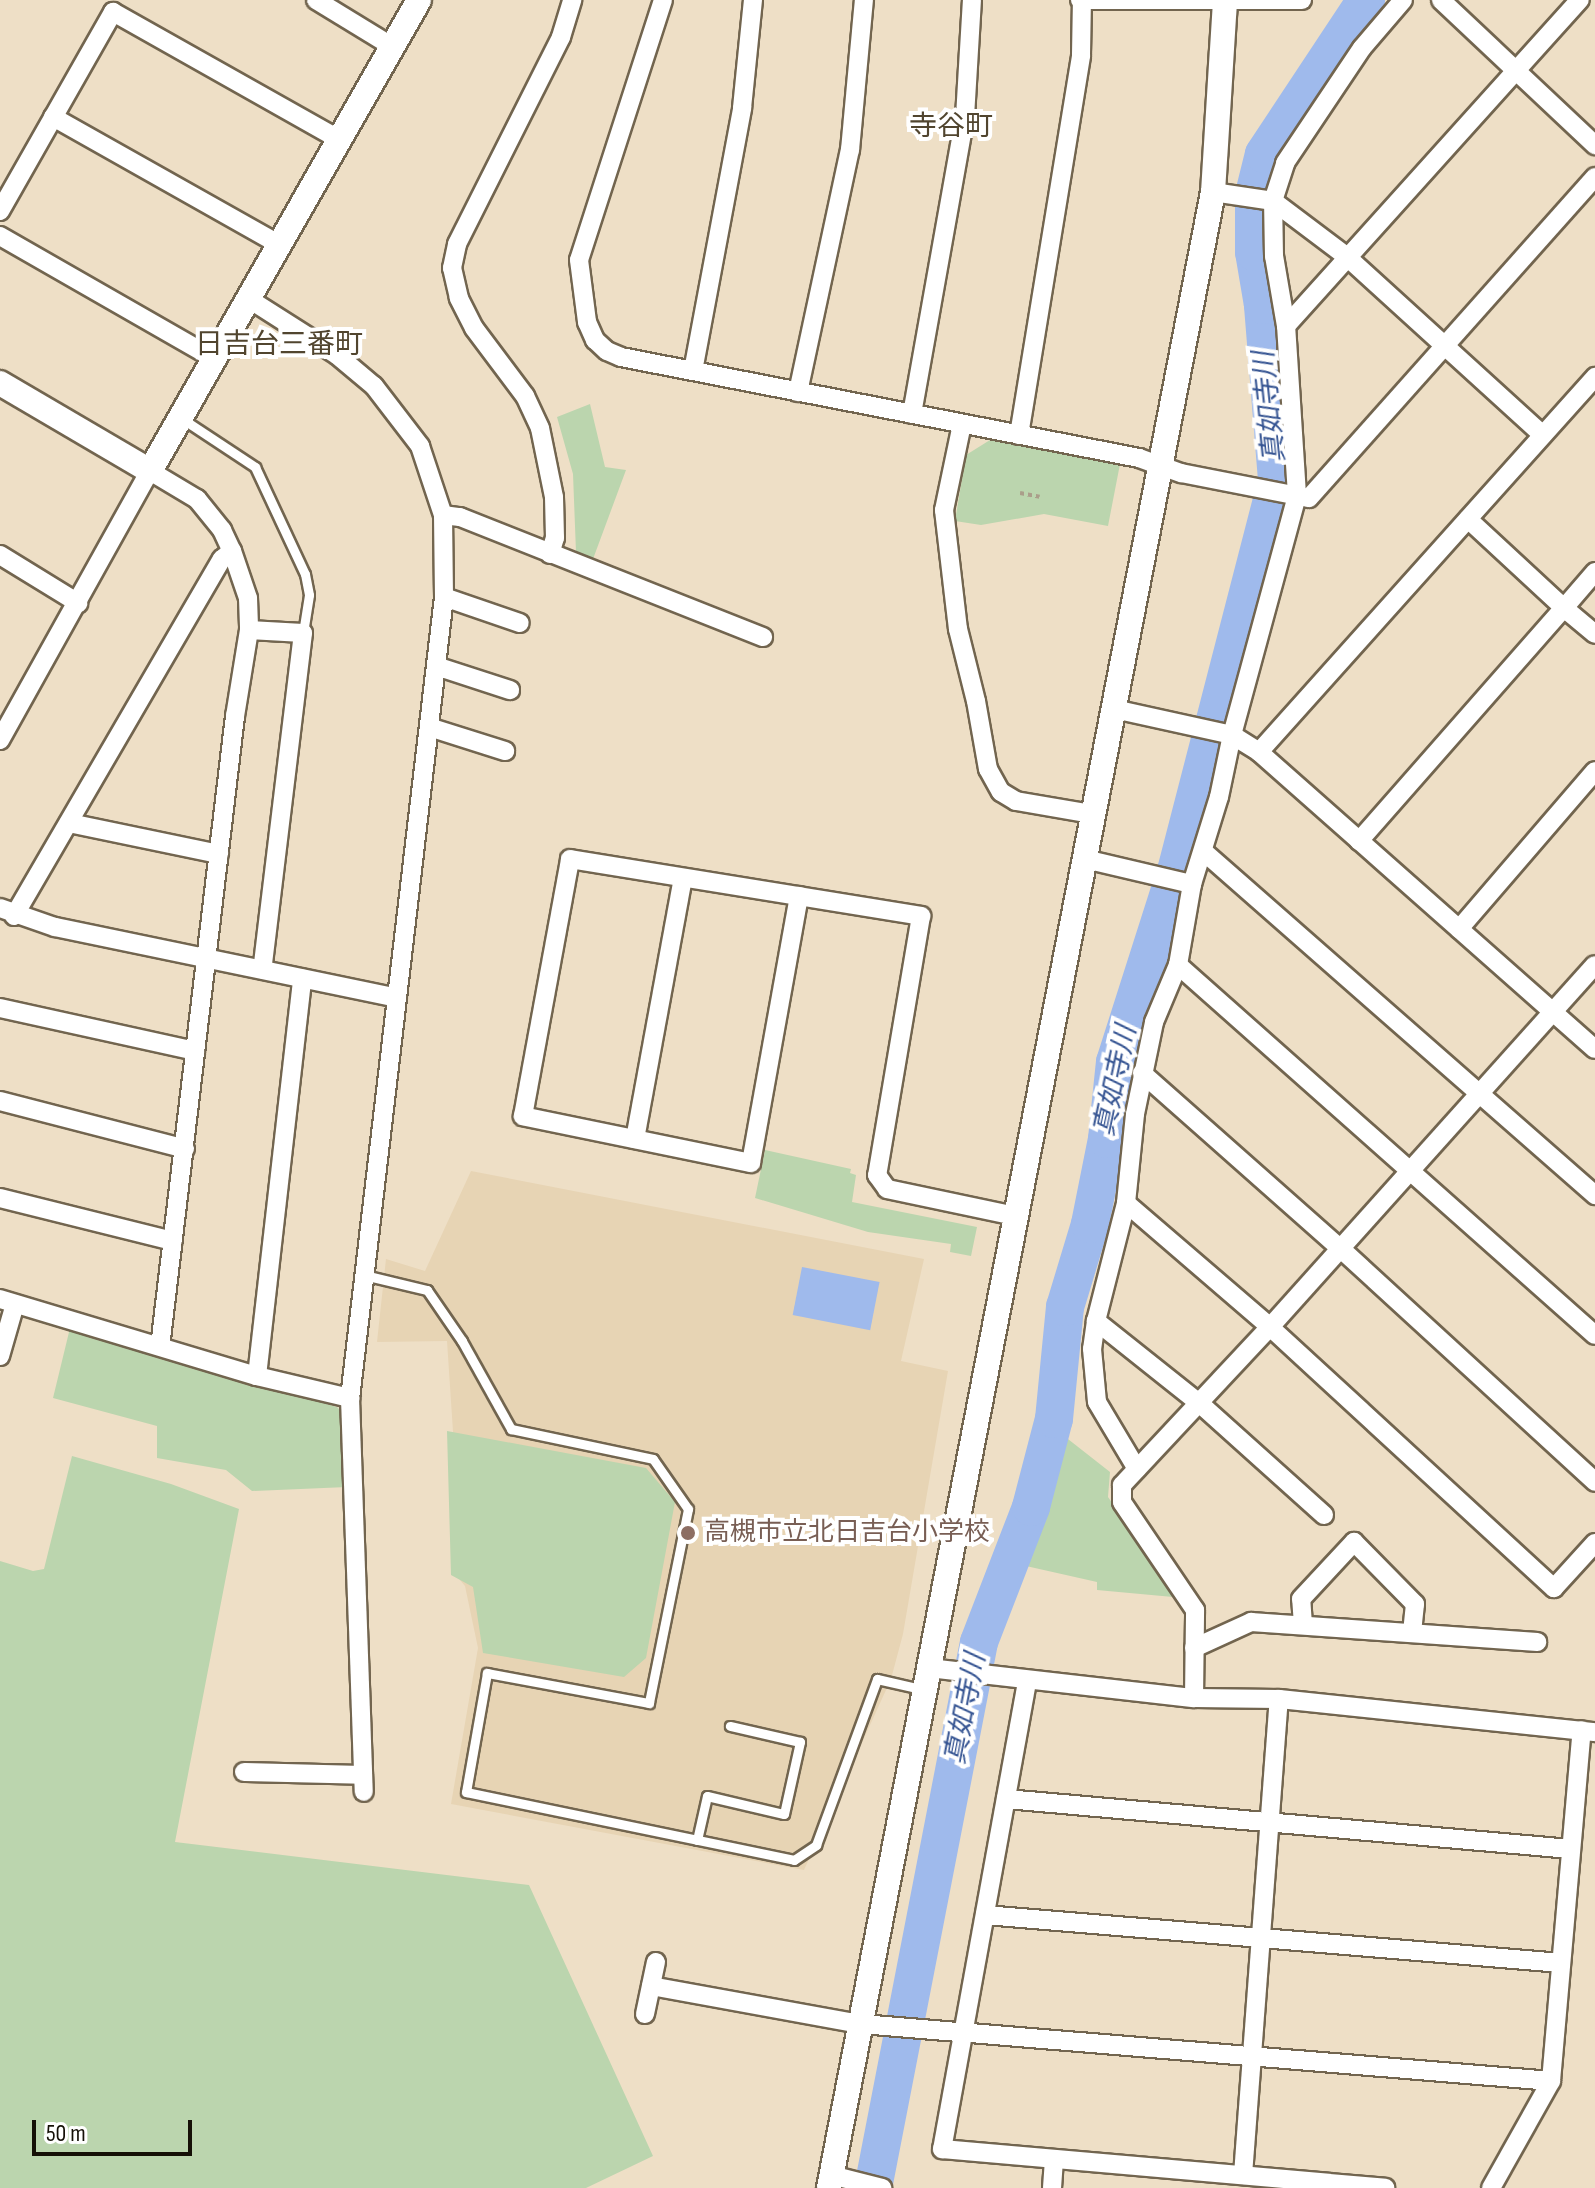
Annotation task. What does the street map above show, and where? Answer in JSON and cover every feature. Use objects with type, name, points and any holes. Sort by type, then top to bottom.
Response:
[{"type":"street","points":[[316,0],[393,47]]},
{"type":"street","points":[[0,740],[419,0]]},
{"type":"street","points":[[550,554],[555,538],[554,497],[540,428],[525,396],[474,328],[459,298],[452,268],[457,244],[469,217],[561,37],[572,0]]},
{"type":"street","points":[[663,0],[579,260],[587,322],[595,340],[607,351],[621,357],[1019,435],[1159,465],[1181,473],[1309,498],[1595,177]]},
{"type":"street","points":[[693,371],[742,108],[753,0]]},
{"type":"street","points":[[798,392],[850,150],[864,0]]},
{"type":"street","points":[[912,414],[965,117],[972,0]]},
{"type":"street","points":[[1019,435],[1081,55],[1081,0],[1302,0]]},
{"type":"street","points":[[1137,1469],[1097,1402],[1092,1349],[1096,1321],[1126,1203],[1142,1073],[1154,1022],[1178,965],[1192,884],[1219,797],[1232,735],[1297,495],[1286,326],[1274,256],[1273,201],[1285,163],[1362,48],[1403,0]]},
{"type":"street","points":[[1441,0],[1595,145]]},
{"type":"street","points":[[1286,326],[1580,0]]},
{"type":"street","points":[[882,2188],[830,2182],[1213,192],[1225,1]]},
{"type":"street","points":[[0,211],[113,12],[340,140]]},
{"type":"street","points":[[53,117],[280,245]]},
{"type":"street","points":[[1213,192],[1273,201],[1346,256],[1543,435]]},
{"type":"street","points":[[0,236],[215,359]]},
{"type":"street","points":[[244,1772],[363,1784],[350,1398],[444,597],[443,515],[420,446],[374,386],[337,355],[249,299]]},
{"type":"street","points":[[1259,752],[1595,377]]},
{"type":"street","points":[[0,383],[197,499],[222,530],[248,598],[249,630],[160,1347]]},
{"type":"street","points":[[962,424],[944,510],[958,629],[988,769],[1001,792],[1016,801],[1091,814]]},
{"type":"street","points":[[443,515],[460,517],[763,637]]},
{"type":"street","points":[[1468,519],[1595,634]]},
{"type":"street","points":[[232,551],[222,559],[69,823],[7,912],[208,959],[397,998]]},
{"type":"street","points":[[0,555],[78,603]]},
{"type":"street","points":[[1359,841],[1595,572]]},
{"type":"street","points":[[444,597],[520,623]]},
{"type":"street","points":[[249,630],[303,633],[262,970]]},
{"type":"street","points":[[436,666],[510,690]]},
{"type":"street","points":[[1114,709],[1232,735],[1259,752],[1595,1049]]},
{"type":"street","points":[[429,727],[505,751]]},
{"type":"street","points":[[1459,929],[1595,771]]},
{"type":"street","points":[[69,823],[219,854]]},
{"type":"street","points":[[1203,851],[1595,1195]]},
{"type":"street","points":[[799,896],[751,1163],[523,1116],[570,859],[683,878],[799,896],[921,916],[877,1175],[887,1189],[1015,1216]]},
{"type":"street","points":[[1085,859],[1192,884]]},
{"type":"street","points":[[635,1139],[683,878]]},
{"type":"street","points":[[1178,965],[1595,1335]]},
{"type":"street","points":[[1194,1698],[1195,1610],[1122,1502],[1122,1485],[1270,1327],[1595,965]]},
{"type":"street","points":[[257,1376],[302,979]]},
{"type":"street","points":[[0,1008],[195,1051]]},
{"type":"street","points":[[1142,1073],[1340,1248],[1595,1482]]},
{"type":"street","points":[[0,1101],[185,1149]]},
{"type":"street","points":[[0,1198],[173,1241]]},
{"type":"street","points":[[1126,1203],[1270,1327],[1554,1588],[1595,1543]]},
{"type":"street","points":[[0,1356],[7,1302],[257,1376],[350,1398]]},
{"type":"street","points":[[1096,1321],[1199,1403],[1324,1515]]},
{"type":"street","points":[[1303,1625],[1301,1599],[1354,1542],[1415,1604],[1412,1632]]},
{"type":"street","points":[[1194,1648],[1251,1622],[1537,1642]]},
{"type":"street","points":[[927,1679],[1027,1682],[1194,1698],[1279,1699],[1588,1731],[1571,1849],[1551,2081],[1491,2188]]},
{"type":"street","points":[[1027,1682],[942,2149],[1385,2188]]},
{"type":"street","points":[[1243,2175],[1279,1699]]},
{"type":"street","points":[[1006,1799],[1571,1849]]},
{"type":"street","points":[[985,1915],[1561,1963]]},
{"type":"street","points":[[645,2014],[656,1962]]},
{"type":"street","points":[[651,1986],[861,2024],[1551,2081]]},
{"type":"street","points":[[1052,2188],[1054,2159]]},
{"type":"lane","points":[[181,418],[255,467],[305,574],[309,595],[303,633]]},
{"type":"lane","points":[[364,1275],[427,1290],[462,1341],[511,1429],[653,1459],[688,1509],[649,1703],[487,1673],[466,1792],[794,1860],[816,1845],[877,1679],[927,1679]]},
{"type":"lane","points":[[697,1840],[707,1796],[784,1814],[800,1742],[730,1726]]},
{"type":"path","points":[[1020,493],[1040,497]]},
{"type":"shaded area","name":"高槻市立北日吉台小学校","points":[[471,1171],[924,1259],[901,1361],[948,1371],[903,1634],[891,1679],[804,1870],[451,1804],[478,1648],[465,1586],[455,1574],[457,1492],[447,1341],[377,1342],[386,1259],[425,1271]]},
{"type":"green space","points":[[590,404],[605,467],[626,470],[593,559],[576,552],[573,474],[557,417]]},
{"type":"green space","points":[[990,440],[1120,464],[1108,526],[1044,514],[981,525],[955,521],[966,455]]},
{"type":"green space","points":[[765,1150],[851,1169],[850,1173],[856,1175],[852,1202],[977,1227],[971,1256],[950,1252],[951,1244],[868,1232],[755,1198]]},
{"type":"green space","points":[[70,1328],[337,1407],[343,1413],[347,1487],[252,1491],[226,1470],[157,1458],[157,1426],[53,1398]]},
{"type":"green space","points":[[447,1431],[646,1468],[675,1502],[646,1658],[624,1677],[483,1653],[473,1587],[451,1575]]},
{"type":"green space","points":[[1059,1432],[1110,1472],[1108,1497],[1172,1589],[1173,1597],[1097,1590],[1097,1582],[1026,1566],[1042,1517]]},
{"type":"green space","points":[[72,1456],[171,1484],[239,1509],[175,1842],[529,1885],[653,2156],[586,2188],[0,2188],[0,1561],[33,1571],[44,1569]]},
{"type":"water","points":[[802,1267],[880,1282],[870,1330],[793,1315]]},
{"type":"waterway","name":"真如寺川","points":[[873,2188],[979,1642],[1031,1507],[1054,1419],[1065,1307],[1090,1224],[1107,1139],[1115,1062],[1176,871],[1277,480],[1263,305],[1254,252],[1254,194],[1264,154],[1366,0]]},
{"type":"place","name":"高槻市立北日吉台小学校","points":[[688,1533]]},
{"type":"district","name":"寺谷町","points":[[951,127]]},
{"type":"district","name":"日吉台三番町","points":[[279,345]]}]
